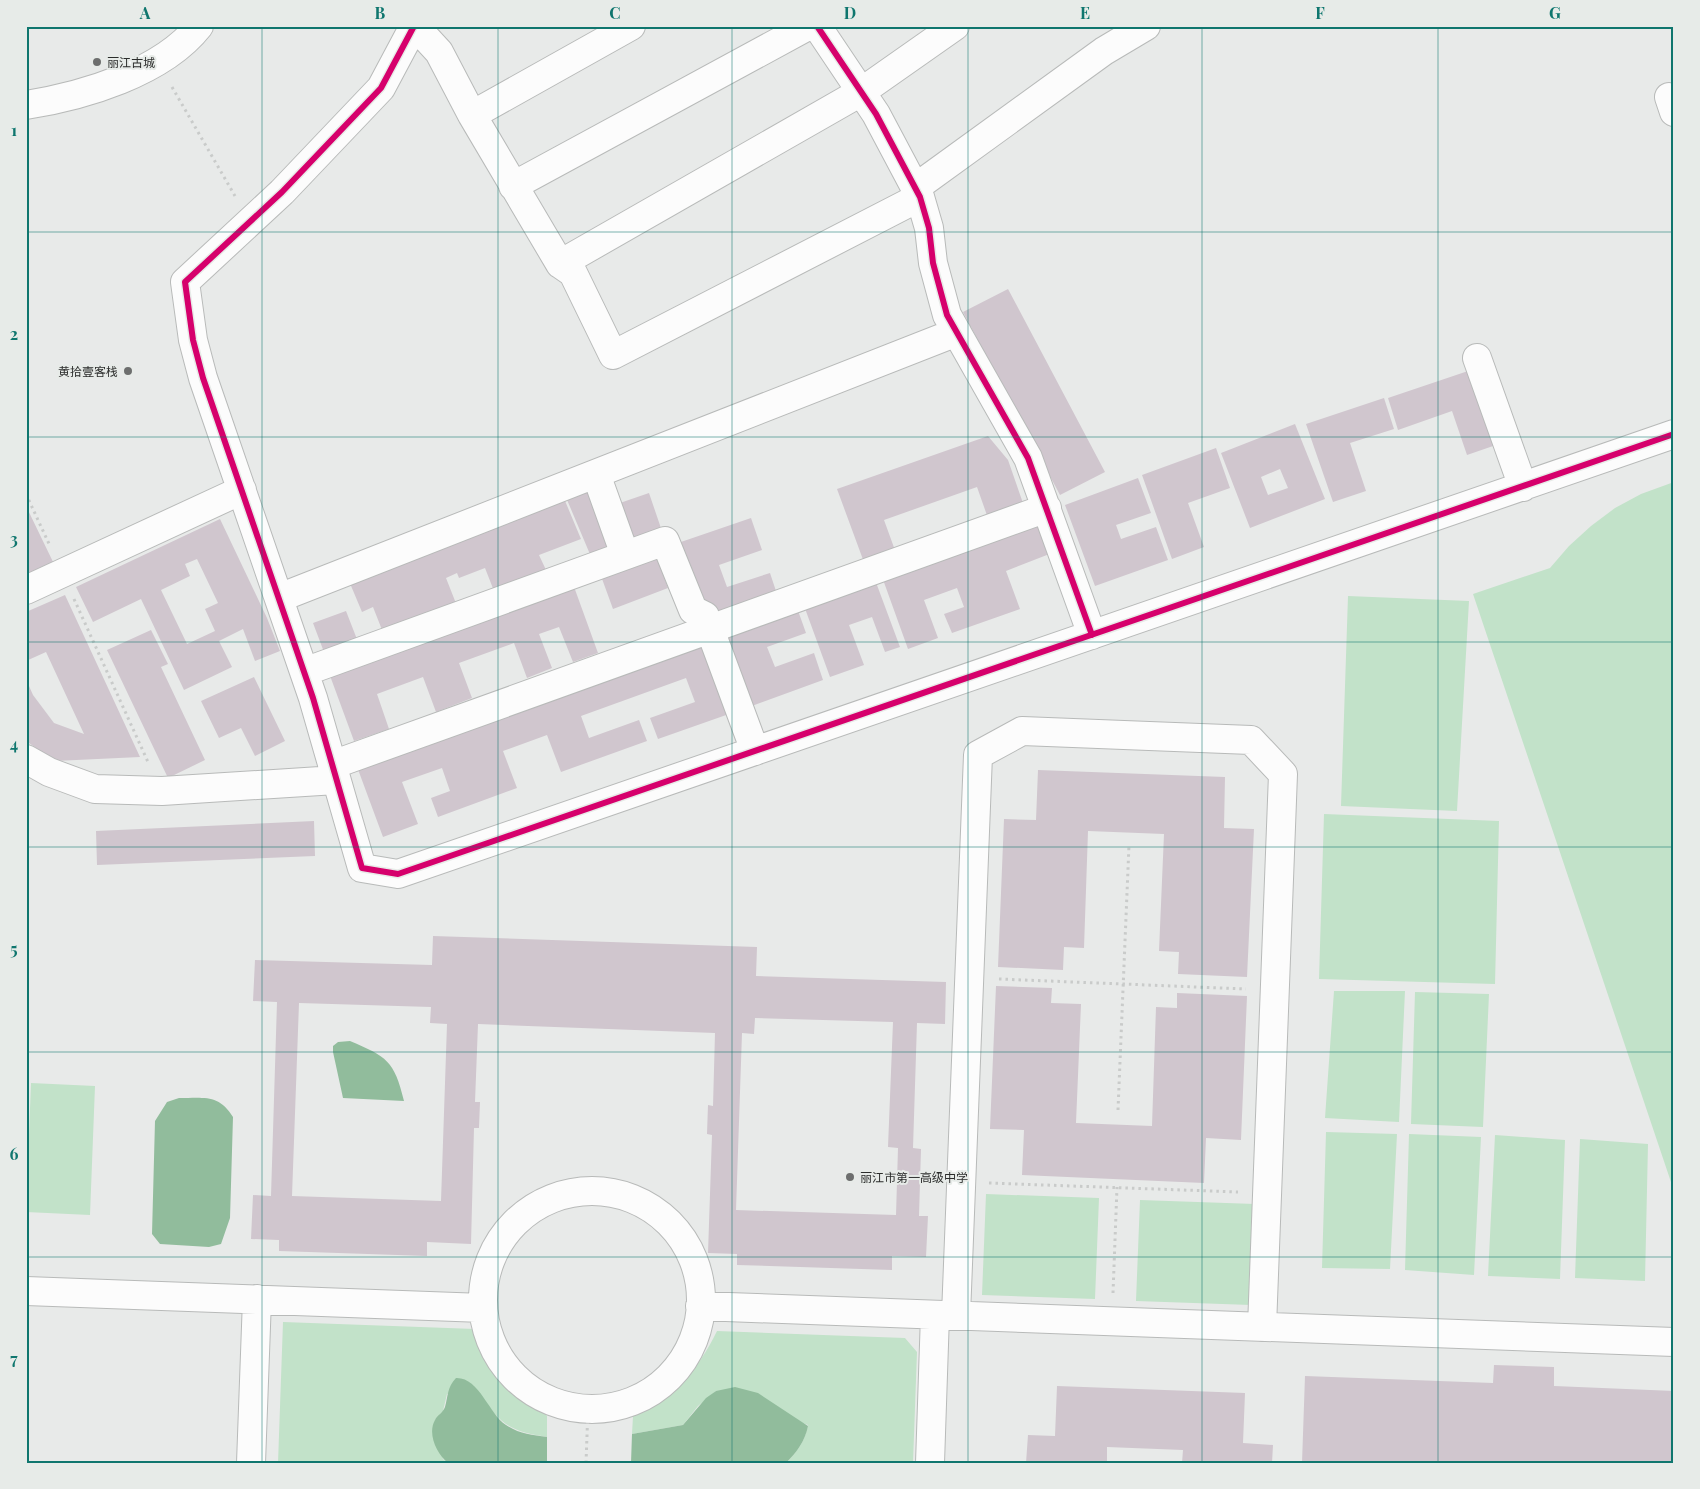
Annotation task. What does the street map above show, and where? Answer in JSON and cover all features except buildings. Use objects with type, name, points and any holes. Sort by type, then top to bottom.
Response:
[{"type":"street","points":[[26,105],[55,101],[143,71],[186,42],[199,26]]},
{"type":"street","points":[[1146,26],[1104,51],[917,192],[613,355],[573,273],[560,264],[472,115],[439,52],[415,26],[382,88],[282,192],[185,282],[193,340],[203,378],[304,672],[362,868],[398,874],[1674,434]]},
{"type":"street","points":[[472,115],[631,26]]},
{"type":"street","points":[[513,186],[808,26]]},
{"type":"street","points":[[817,26],[876,114],[917,192],[929,228],[933,263],[941,300],[1028,458],[1092,635]]},
{"type":"street","points":[[560,264],[861,92],[955,26]]},
{"type":"street","points":[[279,598],[957,332]]},
{"type":"street","points":[[1477,358],[1523,487]]},
{"type":"street","points":[[596,474],[625,555]]},
{"type":"street","points":[[26,590],[242,490]]},
{"type":"street","points":[[26,759],[49,772],[95,789],[162,791],[334,773],[710,630],[1047,508]]},
{"type":"street","points":[[304,672],[665,541],[693,610],[704,616],[710,630],[754,751]]},
{"type":"street","points":[[930,1463],[961,1182],[978,755],[1022,732],[1251,740],[1283,774],[1262,1327]]},
{"type":"street","points":[[589,1191],[610,1192],[630,1198],[647,1206],[663,1218],[688,1248],[695,1266],[700,1290],[700,1306],[694,1338],[683,1360],[667,1379],[647,1394],[625,1404],[601,1408],[576,1408],[552,1401],[530,1390],[512,1374],[497,1354],[490,1339],[483,1308],[484,1283],[490,1259],[500,1240],[514,1224],[530,1210],[548,1200],[568,1194],[589,1191]]},
{"type":"street","points":[[26,1291],[483,1308]]},
{"type":"street","points":[[251,1463],[257,1299]]},
{"type":"street","points":[[700,1306],[1674,1342]]},
{"type":"path","points":[[158,62],[250,223]]},
{"type":"path","points":[[26,494],[162,791]]},
{"type":"path","points":[[1118,1110],[1129,845]]},
{"type":"path","points":[[969,977],[1275,990]]},
{"type":"path","points":[[961,1182],[1267,1193]]},
{"type":"path","points":[[1112,1321],[1118,1188]]},
{"type":"path","points":[[586,1463],[588,1408]]},
{"type":"shaded area","points":[[1674,482],[1674,1191],[1473,594],[1550,568],[1569,546],[1615,508],[1641,494]]},
{"type":"shaded area","points":[[1348,596],[1469,601],[1457,811],[1341,806]]},
{"type":"shaded area","points":[[1324,814],[1499,821],[1495,984],[1319,979]]},
{"type":"shaded area","points":[[1334,991],[1405,991],[1399,1122],[1325,1118]]},
{"type":"shaded area","points":[[1415,992],[1489,994],[1483,1127],[1411,1124]]},
{"type":"shaded area","points":[[350,1041],[373,1051],[387,1062],[397,1077],[404,1101],[343,1098],[333,1046],[338,1042]]},
{"type":"shaded area","points":[[31,1083],[95,1086],[90,1215],[26,1212]]},
{"type":"shaded area","points":[[179,1098],[203,1098],[216,1101],[222,1104],[233,1117],[230,1218],[221,1244],[209,1247],[160,1244],[152,1234],[155,1121],[167,1102]]},
{"type":"shaded area","points":[[1326,1132],[1397,1134],[1390,1269],[1322,1268]]},
{"type":"shaded area","points":[[1409,1134],[1481,1137],[1474,1275],[1405,1270]]},
{"type":"shaded area","points":[[1495,1135],[1565,1140],[1560,1279],[1488,1276]]},
{"type":"shaded area","points":[[1580,1139],[1648,1144],[1645,1281],[1575,1278]]},
{"type":"shaded area","points":[[986,1194],[1099,1198],[1095,1299],[982,1295]]},
{"type":"shaded area","points":[[1140,1200],[1255,1204],[1251,1305],[1136,1301]]},
{"type":"shaded area","points":[[283,1322],[475,1329],[484,1356],[499,1379],[518,1397],[547,1416],[547,1437],[533,1435],[512,1428],[491,1410],[476,1389],[447,1394],[443,1411],[435,1420],[443,1459],[448,1463],[278,1463]]},
{"type":"shaded area","points":[[717,1331],[905,1338],[917,1352],[913,1463],[786,1463],[800,1446],[808,1425],[716,1391],[698,1406],[683,1425],[632,1434],[633,1416],[660,1400],[682,1381],[701,1358]]},
{"type":"shaded area","points":[[456,1378],[464,1379],[471,1383],[494,1413],[506,1425],[531,1435],[547,1437],[547,1463],[448,1463],[434,1443],[432,1431],[435,1420],[444,1409],[449,1388]]},
{"type":"shaded area","points":[[735,1387],[758,1393],[808,1426],[800,1446],[786,1463],[631,1463],[632,1434],[683,1425],[706,1398],[716,1391]]},
{"type":"cycle path","points":[[414,26],[381,88],[282,192],[185,282],[193,340],[203,378],[313,698],[362,868],[398,874],[1674,434]]},
{"type":"cycle path","points":[[817,26],[876,114],[920,197],[929,228],[933,263],[947,315],[1028,458],[1092,635]]},
{"type":"place","name":"丽江古城","points":[[97,62]]},
{"type":"place","name":"黄拾壹客栈","points":[[128,371]]},
{"type":"place","name":"丽江市第一高级中学","points":[[850,1177]]}]
